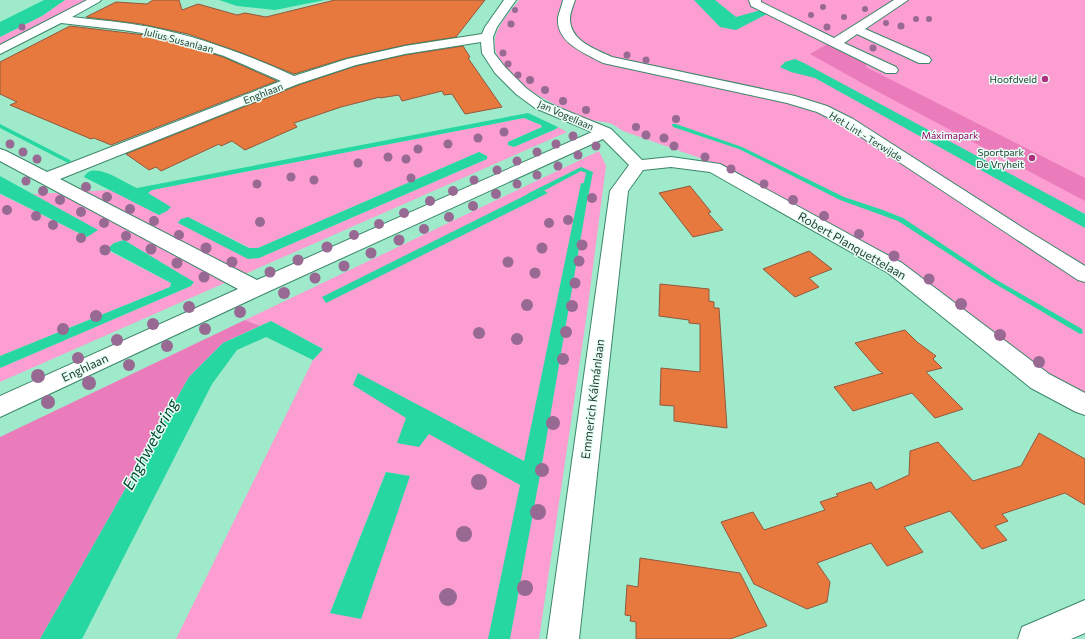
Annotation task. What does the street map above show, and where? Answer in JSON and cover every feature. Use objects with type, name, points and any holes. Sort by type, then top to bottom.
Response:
[{"type":"street","points":[[0,50],[95,0]]},
{"type":"street","points":[[487,37],[491,27],[510,0]]},
{"type":"street","name":"Het Lint - Terwijde","points":[[569,0],[564,18],[566,33],[580,46],[608,60],[790,99],[822,109],[848,122],[1016,232],[1085,275]]},
{"type":"street","points":[[755,0],[755,4],[891,70]]},
{"type":"street","points":[[834,43],[902,0]]},
{"type":"street","name":"Julius Susanlaan","points":[[59,19],[161,33],[198,43],[261,65],[294,81]]},
{"type":"street","points":[[856,29],[924,60]]},
{"type":"street","name":"Enghlaan","points":[[47,178],[294,81],[352,62],[405,50],[487,37]]},
{"type":"street","name":"Jan Vogellaan","points":[[487,37],[488,53],[500,70],[521,91],[540,105],[605,132],[638,165]]},
{"type":"street","name":"Enghlaan","points":[[0,407],[256,289],[605,132]]},
{"type":"street","points":[[0,154],[256,289]]},
{"type":"street","name":"Robert Planquettelaan","points":[[638,165],[671,162],[714,168],[895,268],[1040,381],[1085,405]]},
{"type":"street","name":"Emmerich Kálmánlaan","points":[[563,639],[619,191],[638,165]]},
{"type":"street","points":[[1034,639],[1085,616]]},
{"type":"green space","points":[[65,0],[90,0],[0,48],[0,37],[42,16]]},
{"type":"green space","name":"Máximapark","points":[[519,0],[1085,0],[1085,397],[1044,374],[902,263],[714,163],[623,131],[612,124],[592,120],[576,114],[529,90],[515,79],[503,66],[496,53],[495,39],[498,29]]},
{"type":"green space","points":[[524,118],[541,125],[542,127],[508,142],[508,145],[514,147],[558,127],[567,132],[0,382],[0,368],[191,286],[193,282],[124,240],[114,243],[107,250],[171,283],[170,287],[0,356],[0,194],[87,237],[97,230],[33,194],[111,190],[159,215],[148,193],[152,190]],"holes":[[[479,152],[487,156],[487,159],[259,258],[188,217],[250,248],[258,248]]]},
{"type":"green space","points":[[599,151],[606,166],[587,313],[539,639],[176,639],[313,360],[323,349],[271,321],[260,326],[245,320]],"holes":[[[386,472],[410,476],[330,613]]]},
{"type":"shaded area","points":[[44,0],[65,0],[42,16],[0,37],[0,22]]},
{"type":"shaded area","points":[[219,0],[325,0],[275,10],[237,6]]},
{"type":"shaded area","points":[[694,0],[715,0],[736,17],[761,10],[769,13],[736,30],[720,27]]},
{"type":"shaded area","points":[[829,43],[867,62],[866,67],[1085,178],[1085,201],[869,87],[810,54]]},
{"type":"shaded area","points":[[795,59],[1085,214],[1085,228],[815,78],[791,72],[780,67],[785,62]]},
{"type":"shaded area","points":[[528,113],[558,127],[514,147],[508,145],[508,142],[542,127],[541,125],[524,118],[152,190],[148,193],[171,207],[159,215],[84,177],[88,172],[94,170],[101,171],[137,188]]},
{"type":"shaded area","points":[[672,124],[676,124],[742,147],[844,197],[903,218],[995,279],[1082,329],[1083,333],[1080,334],[992,282],[898,221],[840,200],[739,149],[673,127]]},
{"type":"shaded area","points":[[479,152],[487,156],[487,159],[259,258],[248,259],[178,223],[181,219],[188,217],[249,248],[258,248]]},
{"type":"shaded area","points":[[0,176],[98,230],[87,237],[0,194]]},
{"type":"shaded area","points":[[581,183],[590,184],[542,464],[510,639],[488,639],[520,485],[429,434],[419,447],[397,443],[406,418],[353,385],[358,373],[524,461]]},
{"type":"shaded area","points":[[540,188],[548,193],[326,303],[322,297]]},
{"type":"shaded area","points":[[124,240],[194,282],[191,286],[0,368],[0,356],[170,287],[171,283],[107,249],[114,243]]},
{"type":"shaded area","points":[[245,320],[260,326],[223,343],[189,377],[40,639],[0,639],[0,437]]},
{"type":"shaded area","points":[[271,321],[323,349],[313,360],[266,337],[237,350],[212,384],[82,639],[40,639],[189,377],[223,343]]},
{"type":"shaded area","points":[[386,472],[410,476],[361,619],[330,613]]},
{"type":"building","points":[[153,0],[179,0],[182,10],[198,4],[237,15],[245,13],[266,17],[335,0],[485,0],[456,37],[405,45],[347,58],[294,74],[242,53],[188,34],[141,24],[86,17],[116,2],[147,4]]},
{"type":"building","points":[[70,26],[161,37],[223,57],[277,81],[111,145],[94,138],[91,139],[10,105],[17,102],[0,94],[0,62]]},
{"type":"building","points":[[463,46],[470,57],[468,58],[502,107],[465,114],[452,94],[444,95],[442,91],[402,101],[399,95],[380,97],[341,107],[294,123],[297,127],[245,150],[232,141],[221,146],[219,144],[161,171],[156,167],[149,170],[126,154],[299,85],[356,66],[405,55]]},
{"type":"building","points":[[690,186],[711,212],[708,213],[723,230],[693,237],[659,193]]},
{"type":"building","points":[[809,251],[832,269],[809,278],[819,287],[795,297],[763,269]]},
{"type":"building","points":[[660,284],[709,289],[709,301],[714,302],[714,308],[719,308],[727,428],[674,421],[674,406],[660,405],[661,368],[700,372],[700,324],[689,323],[689,320],[659,316]]},
{"type":"building","points":[[905,330],[917,342],[936,356],[933,359],[942,368],[926,372],[963,409],[935,418],[912,393],[853,411],[834,387],[883,373],[878,370],[855,343]]},
{"type":"building","points":[[1039,433],[1085,459],[1085,505],[1065,493],[1002,514],[1008,521],[995,526],[1007,540],[982,549],[950,511],[904,527],[923,552],[887,566],[871,543],[817,563],[830,582],[827,602],[807,609],[754,584],[721,522],[753,512],[764,530],[825,510],[820,502],[838,496],[836,494],[871,482],[876,490],[909,475],[910,451],[938,442],[973,481],[1021,466]]},
{"type":"building","points":[[640,558],[740,573],[767,626],[730,639],[636,639],[636,622],[630,621],[631,616],[625,615],[627,585],[638,587]]},
{"type":"waterway","points":[[0,126],[68,161]]},
{"type":"waterway","points":[[531,194],[581,169],[590,172],[585,195]]},
{"type":"place","name":"Hoofdveld","points":[[1045,79]]},
{"type":"place","name":"Sportpark De Vryheit","points":[[1032,158]]},
{"type":"water label","name":"Enghwetering","points":[[150,444]]}]
